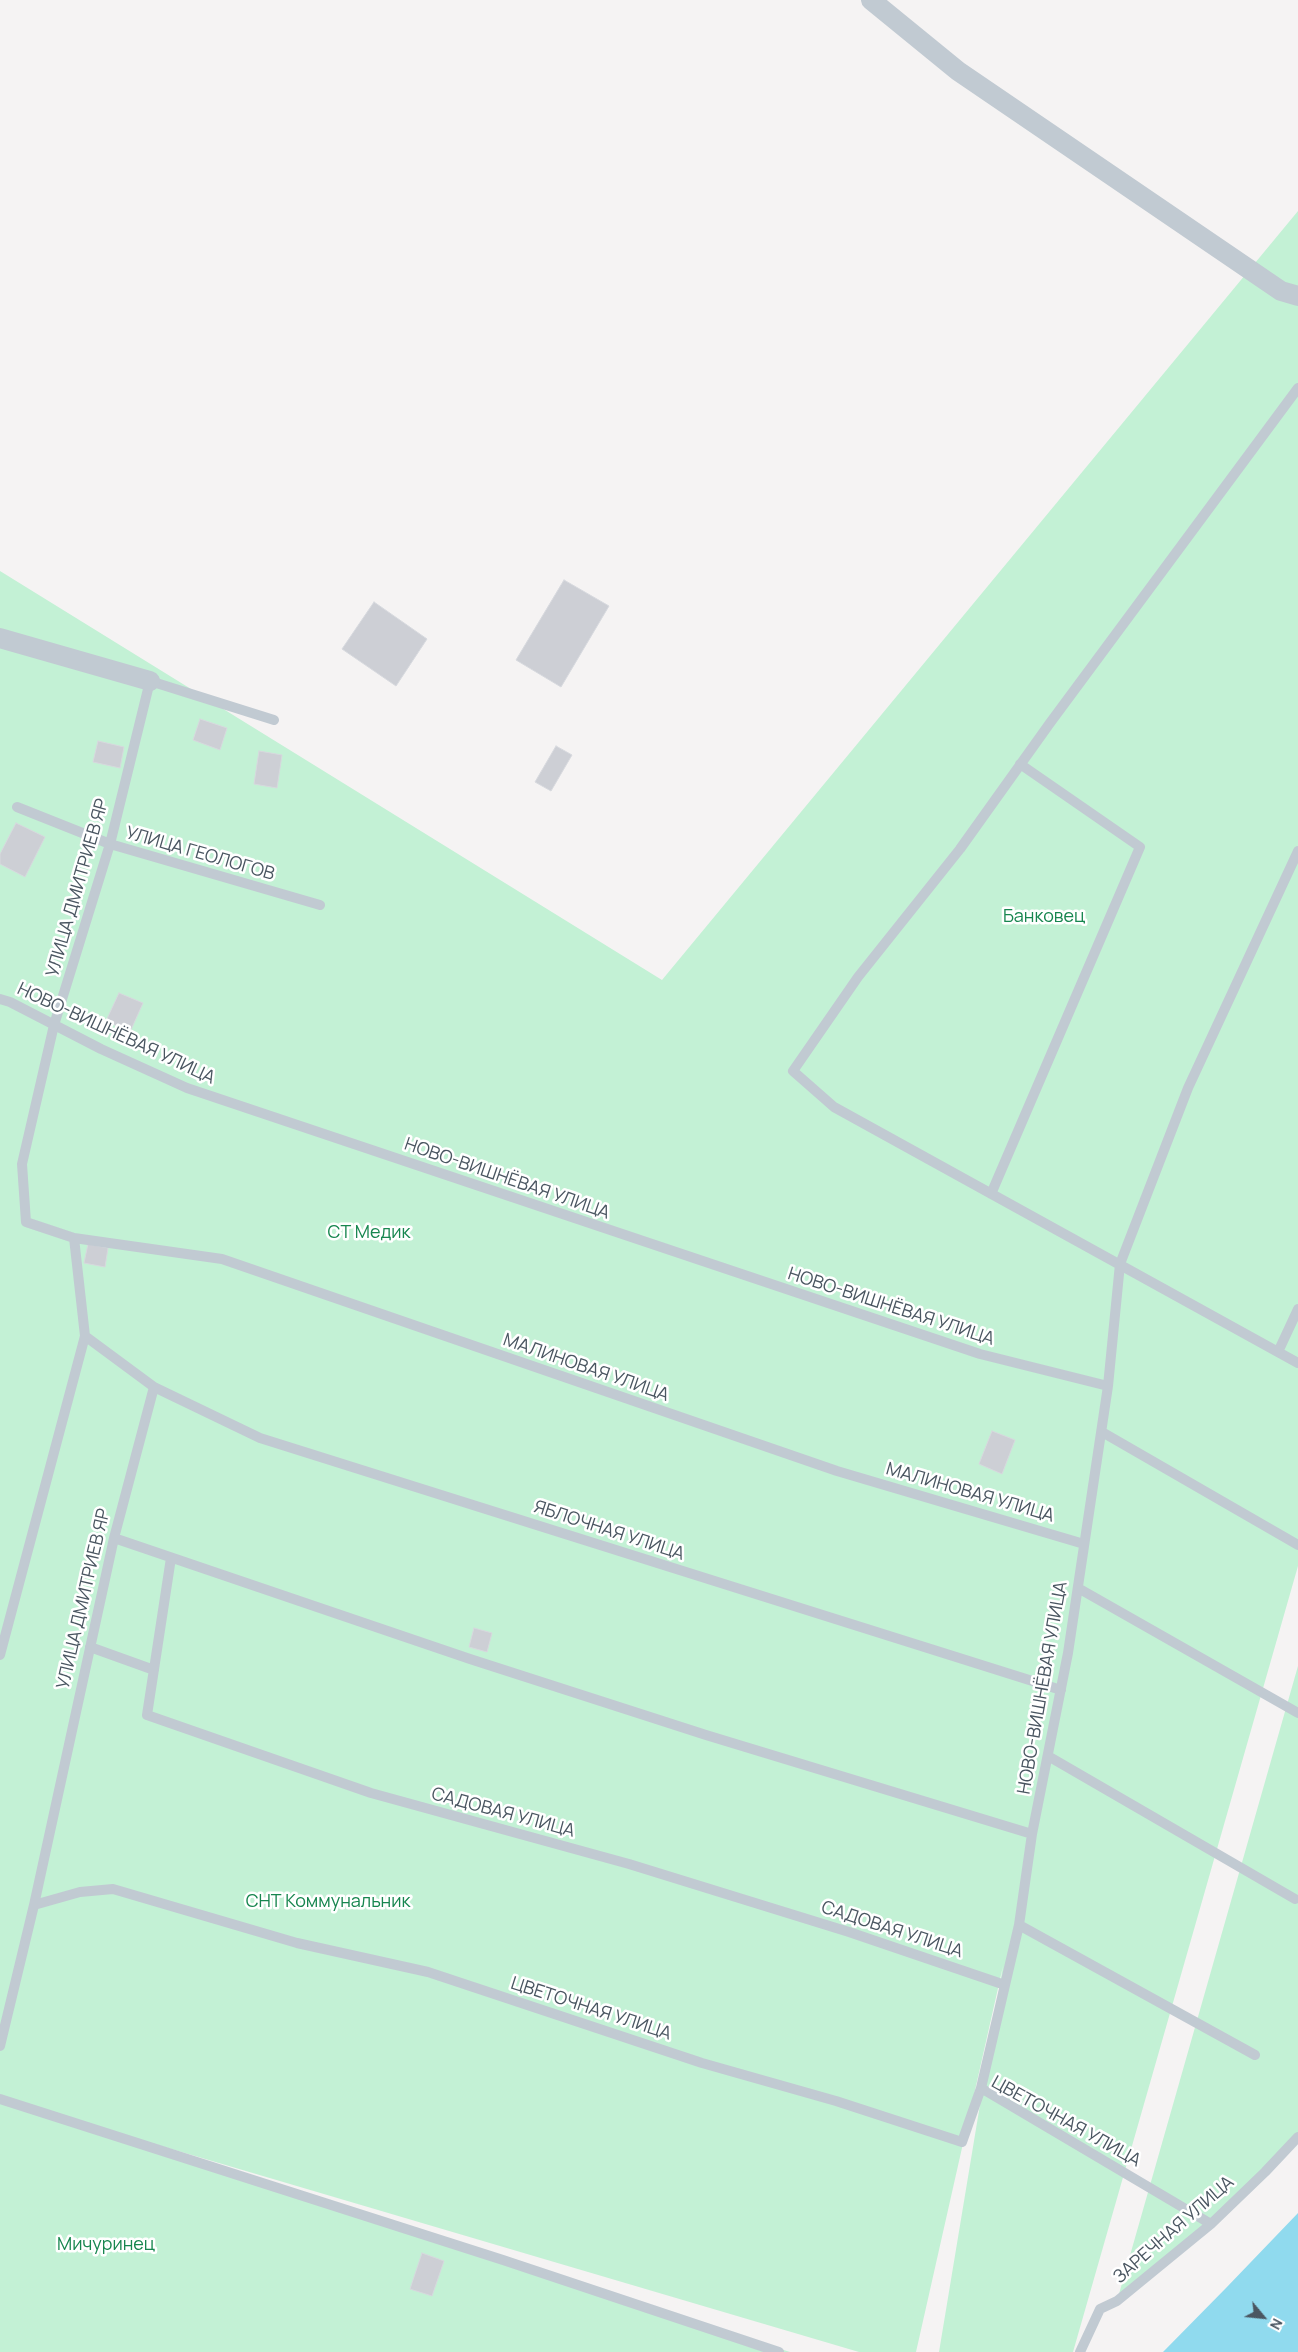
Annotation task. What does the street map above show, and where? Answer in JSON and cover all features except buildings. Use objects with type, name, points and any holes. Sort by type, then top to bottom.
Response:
[{"type":"street","points":[[872,0],[958,71],[1281,291],[1298,296]]},
{"type":"street","points":[[0,638],[150,681]]},
{"type":"lane","points":[[1298,388],[1020,764],[960,849],[858,977],[793,1071],[834,1107],[1298,1363]]},
{"type":"lane","points":[[150,681],[274,720]]},
{"type":"lane","name":"УЛИЦА ДМИТРИЕВ ЯР","points":[[74,1238],[26,1222],[22,1164],[54,1025],[110,844],[150,681]]},
{"type":"lane","points":[[991,1194],[1140,847],[1020,764]]},
{"type":"lane","name":"УЛИЦА ГЕОЛОГОВ","points":[[17,807],[110,844],[320,905]]},
{"type":"lane","points":[[1108,1386],[1120,1264],[1188,1088],[1298,851]]},
{"type":"lane","name":"НОВО-ВИШНЁВАЯ УЛИЦА","points":[[0,999],[10,1002],[187,1088],[980,1354],[1108,1386],[1078,1588],[1061,1690],[1032,1834],[1019,1925],[981,2088]]},
{"type":"lane","points":[[0,1655],[85,1336],[74,1238]]},
{"type":"lane","name":"МАЛИНОВАЯ УЛИЦА","points":[[74,1238],[222,1259],[837,1471],[1084,1544]]},
{"type":"lane","points":[[1278,1352],[1298,1309]]},
{"type":"lane","points":[[85,1336],[154,1387]]},
{"type":"lane","name":"УЛИЦА ДМИТРИЕВ ЯР","points":[[34,1905],[114,1538],[154,1387]]},
{"type":"lane","name":"ЯБЛОЧНАЯ УЛИЦА","points":[[154,1387],[260,1438],[1061,1690]]},
{"type":"lane","points":[[1102,1432],[1298,1545]]},
{"type":"lane","points":[[114,1538],[508,1671],[716,1738],[1032,1834]]},
{"type":"lane","name":"САДОВАЯ УЛИЦА","points":[[171,1558],[147,1715],[371,1793],[629,1864],[849,1932],[1005,1985]]},
{"type":"lane","points":[[1078,1588],[1298,1713]]},
{"type":"lane","points":[[90,1647],[154,1670]]},
{"type":"lane","points":[[1048,1756],[1294,1899]]},
{"type":"lane","name":"ЦВЕТОЧНАЯ УЛИЦА","points":[[34,1905],[80,1892],[112,1889],[298,1943],[428,1972],[702,2063],[836,2101],[962,2142],[981,2088],[1211,2224]]},
{"type":"lane","points":[[0,2046],[34,1905]]},
{"type":"lane","points":[[1019,1925],[1255,2055]]},
{"type":"lane","points":[[0,2099],[503,2260],[779,2352]]},
{"type":"lane","name":"ЗАРЕЧНАЯ УЛИЦА","points":[[1080,2352],[1100,2309],[1117,2301],[1211,2224],[1298,2137]]},
{"type":"green space","points":[[1298,211],[1298,1566],[1073,2352],[939,2352],[1003,1966],[916,2352],[859,2352],[19,2104],[790,2352],[0,2352],[0,571],[662,980]]},
{"type":"green space","points":[[1298,1666],[1298,2143],[1117,2301]]},
{"type":"water","points":[[1298,2213],[1298,2352],[1163,2352],[1226,2288]]},
{"type":"park label","name":"Банковец","points":[[1044,917]]},
{"type":"park label","name":"СТ Медик","points":[[369,1233]]},
{"type":"park label","name":"СНТ Коммунальник","points":[[328,1902]]},
{"type":"park label","name":"Мичуринец","points":[[106,2245]]}]
